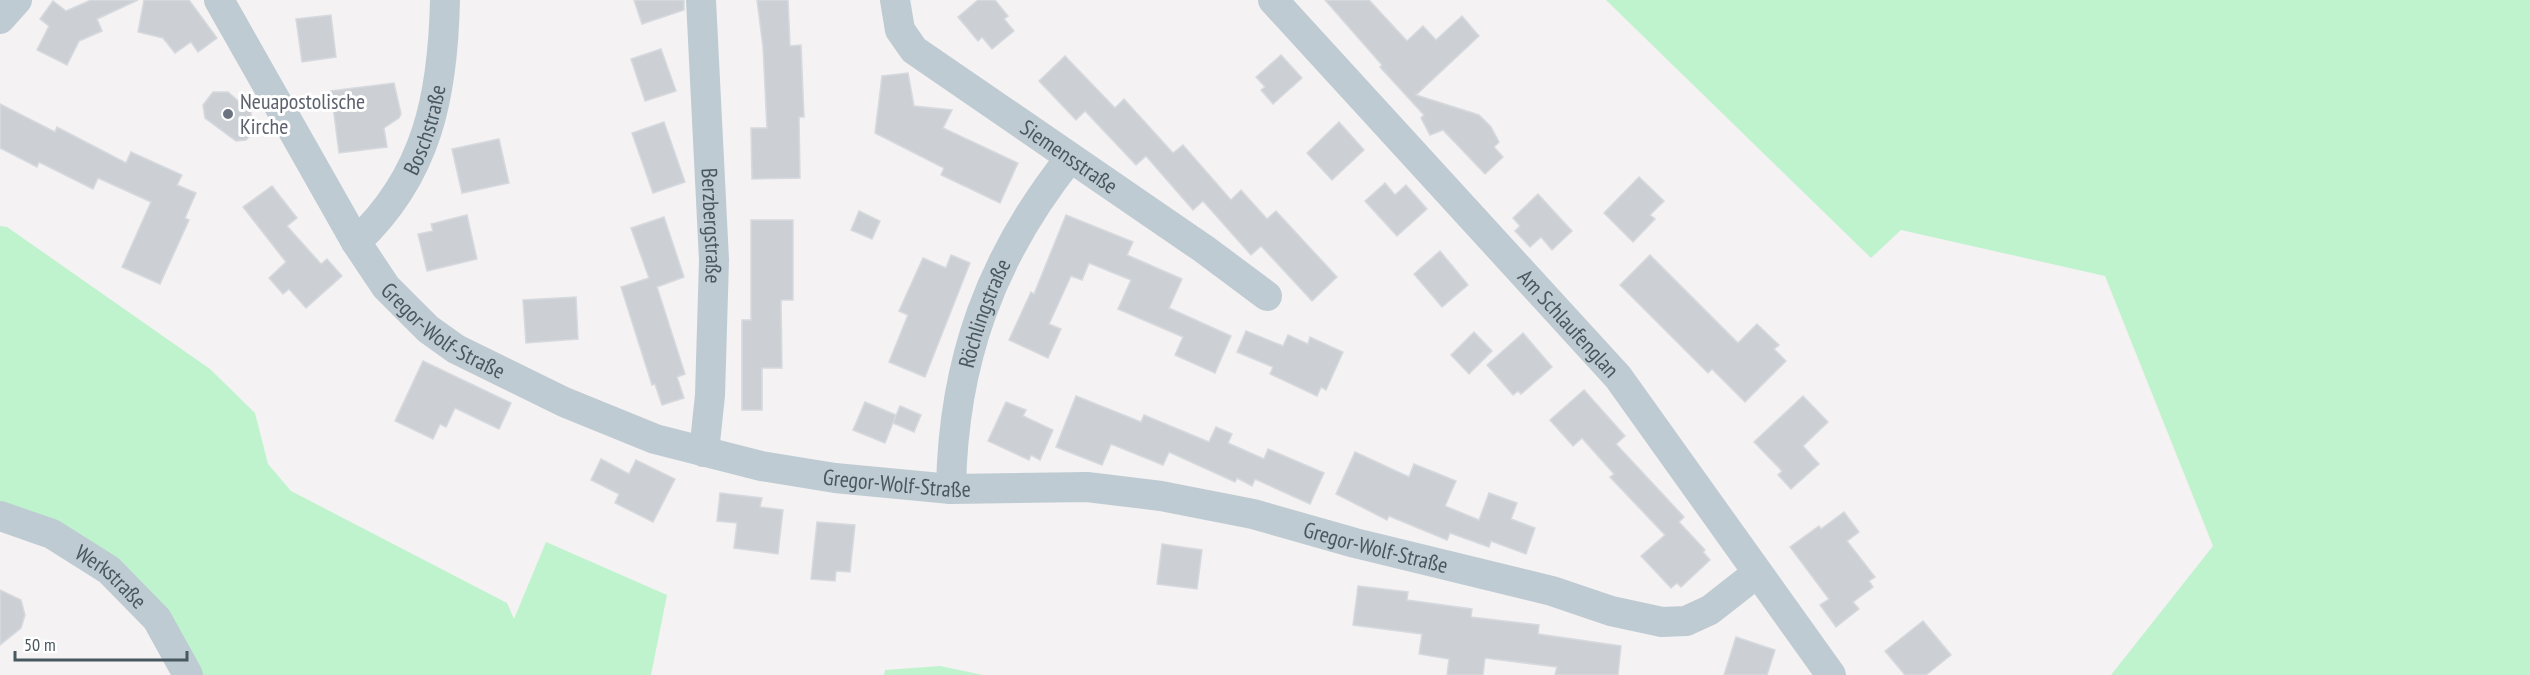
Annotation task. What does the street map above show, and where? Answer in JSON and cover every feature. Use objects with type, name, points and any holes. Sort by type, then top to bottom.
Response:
[{"type":"street","points":[[0,19],[17,0]]},
{"type":"street","name":"Gregor-Wolf-Straße","points":[[219,0],[356,242],[386,287],[428,329],[456,349],[564,402],[655,439],[761,466],[835,478],[951,489],[1087,487],[1161,496],[1253,514],[1354,543],[1552,591],[1611,611],[1662,622],[1686,621],[1710,610],[1756,574]]},
{"type":"street","name":"Boschstraße","points":[[356,242],[384,213],[412,170],[434,112],[443,58],[445,0]]},
{"type":"street","name":"Berzbergstraße","points":[[701,0],[714,260],[710,395],[704,452]]},
{"type":"street","name":"Siemensstraße","points":[[895,0],[894,10],[900,30],[914,50],[1204,249],[1267,296]]},
{"type":"street","name":"Am Schlaufenglan","points":[[1273,0],[1618,377],[1663,436],[1756,574],[1831,675]]},
{"type":"street","name":"Röchlingstraße","points":[[951,489],[951,455],[975,326],[1004,259],[1046,188],[1070,158]]},
{"type":"street","name":"Werkstraße","points":[[0,516],[52,534],[109,570],[158,619],[188,675]]},
{"type":"green space","points":[[1606,0],[2530,0],[2530,675],[2111,675],[2213,546],[2105,276],[1901,230],[1871,258]]},
{"type":"green space","points":[[0,226],[7,227],[210,369],[255,413],[268,464],[291,491],[507,603],[514,619],[546,542],[667,595],[651,675],[202,675],[181,633],[0,508]]},
{"type":"green space","points":[[940,666],[983,675],[884,675],[885,670]]},
{"type":"building","points":[[91,0],[138,0],[97,19],[102,31],[79,41],[67,65],[37,50],[49,26],[40,19],[53,1],[66,11]]},
{"type":"building","points":[[144,0],[189,0],[217,38],[198,52],[191,42],[175,53],[163,38],[138,32]]},
{"type":"building","points":[[634,0],[684,0],[684,10],[642,24]]},
{"type":"building","points":[[757,0],[788,0],[790,46],[801,45],[804,117],[799,117],[800,178],[752,179],[751,128],[767,128],[763,47]]},
{"type":"building","points":[[978,0],[995,0],[1008,16],[1004,19],[1014,31],[992,49],[982,37],[978,41],[958,17]]},
{"type":"building","points":[[1325,0],[1369,0],[1407,41],[1423,26],[1436,40],[1462,16],[1479,36],[1416,95],[1479,115],[1491,127],[1499,142],[1494,147],[1503,157],[1485,174],[1443,130],[1430,135],[1421,118],[1424,115],[1380,67],[1382,65]]},
{"type":"building","points":[[331,15],[336,57],[302,62],[296,19]]},
{"type":"building","points":[[661,49],[676,91],[645,101],[631,59]]},
{"type":"building","points":[[1281,55],[1302,78],[1273,104],[1261,90],[1265,87],[1256,77]]},
{"type":"building","points":[[1065,56],[1115,108],[1124,99],[1173,153],[1183,145],[1231,200],[1241,190],[1267,219],[1276,211],[1337,277],[1312,301],[1261,246],[1251,255],[1203,201],[1193,210],[1146,156],[1136,165],[1085,111],[1076,120],[1039,81]]},
{"type":"building","points":[[908,73],[914,106],[952,110],[943,128],[1018,163],[1000,203],[941,175],[944,168],[875,133],[882,76]]},
{"type":"building","points":[[394,83],[401,114],[399,118],[384,128],[387,147],[339,153],[331,91]]},
{"type":"building","name":"Neuapostolische Kirche","points":[[213,92],[228,92],[251,112],[252,133],[246,140],[236,141],[205,118],[203,105]]},
{"type":"building","points":[[0,104],[55,132],[57,127],[126,163],[131,152],[182,175],[177,185],[196,193],[185,218],[189,220],[160,284],[122,267],[151,202],[98,178],[93,189],[39,162],[37,167],[0,148]]},
{"type":"building","points":[[664,122],[685,182],[653,193],[632,133]]},
{"type":"building","points":[[1339,122],[1364,150],[1332,180],[1307,153]]},
{"type":"building","points":[[499,139],[509,183],[462,193],[452,149]]},
{"type":"building","points":[[1639,177],[1664,201],[1650,215],[1655,219],[1633,242],[1604,213]]},
{"type":"building","points":[[1385,183],[1395,195],[1406,185],[1427,209],[1397,236],[1365,201]]},
{"type":"building","points":[[272,186],[297,218],[287,226],[321,264],[327,259],[342,276],[306,308],[289,289],[283,294],[269,278],[286,262],[243,207]]},
{"type":"building","points":[[1538,194],[1572,231],[1552,250],[1541,237],[1530,247],[1515,231],[1520,226],[1513,218]]},
{"type":"building","points":[[859,211],[880,221],[872,239],[851,230]]},
{"type":"building","points":[[467,215],[477,259],[427,271],[418,234],[433,231],[431,224]]},
{"type":"building","points":[[1066,215],[1133,242],[1127,255],[1182,279],[1169,308],[1231,336],[1215,373],[1175,355],[1183,337],[1118,309],[1131,280],[1089,263],[1082,280],[1071,276],[1049,324],[1061,329],[1048,358],[1009,340],[1031,292],[1034,294]]},
{"type":"building","points":[[664,217],[684,277],[657,287],[685,374],[677,377],[684,398],[662,405],[655,384],[652,385],[621,287],[649,278],[631,228]]},
{"type":"building","points":[[751,220],[793,220],[793,300],[781,300],[782,368],[762,368],[762,410],[742,410],[742,320],[751,320]]},
{"type":"building","points":[[1440,251],[1468,285],[1442,307],[1414,274]]},
{"type":"building","points":[[951,255],[970,263],[925,377],[889,362],[908,315],[899,311],[923,258],[946,268]]},
{"type":"building","points":[[1650,255],[1738,343],[1757,324],[1779,345],[1774,349],[1786,361],[1745,402],[1712,369],[1708,373],[1620,285]]},
{"type":"building","points":[[576,297],[578,339],[526,343],[523,300]]},
{"type":"building","points":[[1246,331],[1283,346],[1288,335],[1308,344],[1310,337],[1343,352],[1326,390],[1321,387],[1317,396],[1270,374],[1273,367],[1237,352]]},
{"type":"building","points":[[1474,332],[1492,351],[1469,374],[1451,355]]},
{"type":"building","points":[[1523,333],[1552,367],[1521,394],[1518,391],[1513,395],[1487,365]]},
{"type":"building","points":[[423,361],[511,403],[499,429],[455,408],[446,427],[440,424],[433,439],[395,421]]},
{"type":"building","points":[[1584,390],[1625,436],[1616,444],[1684,517],[1679,522],[1705,550],[1703,552],[1710,560],[1681,587],[1677,583],[1671,588],[1641,556],[1665,535],[1610,477],[1614,474],[1582,438],[1573,446],[1550,420]]},
{"type":"building","points":[[1076,396],[1141,422],[1144,415],[1209,442],[1216,427],[1232,434],[1228,443],[1264,459],[1268,449],[1324,473],[1310,504],[1255,479],[1252,486],[1237,478],[1235,482],[1169,452],[1163,465],[1111,444],[1102,465],[1056,447]]},
{"type":"building","points":[[1803,396],[1828,422],[1803,446],[1819,464],[1791,489],[1778,475],[1782,471],[1754,442]]},
{"type":"building","points":[[865,402],[896,415],[885,443],[853,430]]},
{"type":"building","points":[[1006,402],[1026,410],[1023,416],[1053,430],[1040,460],[1031,455],[1029,460],[988,441]]},
{"type":"building","points":[[900,406],[921,415],[914,432],[893,423]]},
{"type":"building","points":[[1355,452],[1409,477],[1414,464],[1456,481],[1445,506],[1479,520],[1489,493],[1517,503],[1511,519],[1535,528],[1526,554],[1491,541],[1489,547],[1450,533],[1447,540],[1389,516],[1387,520],[1336,494]]},
{"type":"building","points":[[601,459],[629,474],[636,460],[675,479],[653,522],[615,503],[619,494],[591,480]]},
{"type":"building","points":[[720,493],[762,498],[760,507],[783,510],[778,554],[734,548],[737,523],[717,521]]},
{"type":"building","points":[[1844,512],[1859,532],[1847,541],[1875,577],[1869,581],[1873,587],[1853,602],[1859,609],[1836,627],[1820,605],[1829,599],[1790,547],[1819,526],[1821,529]]},
{"type":"building","points":[[817,522],[855,525],[850,572],[836,571],[835,581],[811,579]]},
{"type":"building","points":[[1162,544],[1202,550],[1197,589],[1157,584]]},
{"type":"building","points":[[1358,586],[1408,592],[1407,600],[1472,609],[1471,617],[1539,625],[1538,634],[1621,646],[1618,675],[1555,675],[1557,667],[1485,658],[1483,675],[1447,675],[1449,659],[1419,654],[1422,634],[1353,625]]},
{"type":"building","points":[[0,590],[21,600],[25,615],[21,628],[0,645]]},
{"type":"building","points":[[1923,621],[1951,655],[1926,675],[1905,675],[1885,651]]},
{"type":"building","points":[[1736,637],[1775,650],[1767,675],[1724,675]]},
{"type":"place","name":"Neuapostolische Kirche","points":[[228,114]]}]
